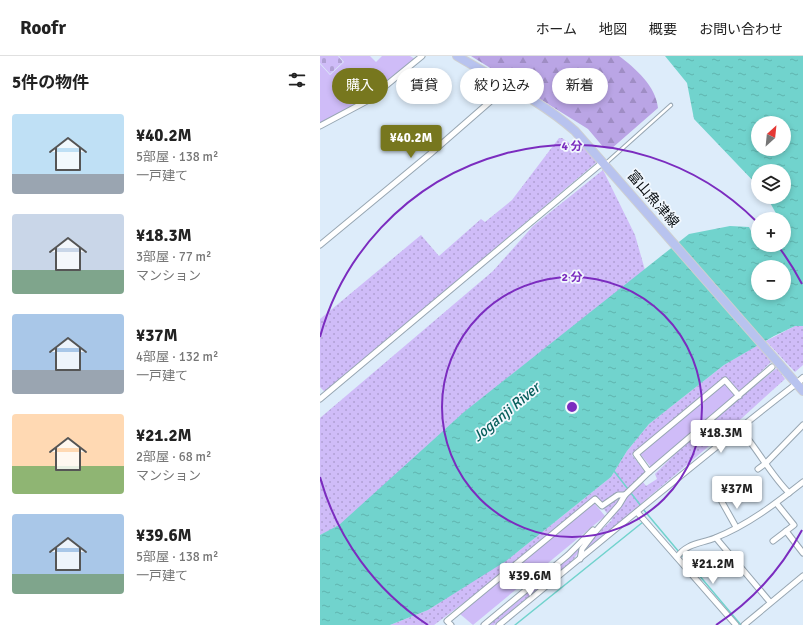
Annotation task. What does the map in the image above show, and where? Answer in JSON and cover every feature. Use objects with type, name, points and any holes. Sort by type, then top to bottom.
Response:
[{"type":"main road","name":"富山魚津線","points":[[457,56],[477,68]]},
{"type":"main road","name":"富山魚津線","points":[[538,104],[561,118],[588,144],[803,391]]},
{"type":"street","points":[[320,126],[367,101],[422,56]]},
{"type":"street","points":[[321,242],[430,154],[487,104]]},
{"type":"street","points":[[320,399],[605,164]]},
{"type":"street","points":[[580,559],[582,549],[619,505],[625,495],[649,472],[772,367]]},
{"type":"street","points":[[499,625],[726,438],[803,378]]},
{"type":"street","points":[[649,472],[636,454],[725,380],[739,396]]},
{"type":"street","points":[[758,469],[766,463],[803,425]]},
{"type":"street","points":[[748,439],[766,463],[773,477],[788,494]]},
{"type":"street","points":[[677,557],[683,548],[716,538],[757,518],[777,504],[803,482]]},
{"type":"street","points":[[442,625],[449,623],[595,499],[602,506],[618,495],[625,495]]},
{"type":"street","points":[[722,502],[736,527]]},
{"type":"street","points":[[773,542],[794,525],[777,504]]},
{"type":"street","points":[[637,512],[736,625]]},
{"type":"street","points":[[484,625],[568,555],[593,530],[595,532]]},
{"type":"street","points":[[786,531],[803,553]]},
{"type":"street","points":[[716,538],[770,602]]},
{"type":"street","points":[[744,625],[803,576]]},
{"type":"lane","points":[[605,164],[671,105]]},
{"type":"green space","points":[[320,56],[338,56],[343,62],[336,68],[332,68],[332,72],[330,74],[320,63]]},
{"type":"green space","points":[[339,56],[370,56],[376,62],[382,56],[410,56],[415,59],[404,68],[396,68],[396,74],[388,81],[388,68],[338,68],[344,62]]},
{"type":"green space","points":[[471,56],[619,56],[644,78],[653,92],[658,108],[611,149],[604,148],[588,129],[544,102],[544,68],[490,68]]},
{"type":"green space","points":[[320,64],[330,75],[332,73],[332,104],[356,104],[320,123]]},
{"type":"green space","points":[[577,137],[598,161],[325,392],[320,387],[320,319],[421,235],[439,256],[481,219],[485,222],[512,200],[559,138],[562,138],[571,144]]},
{"type":"green space","points":[[603,170],[635,235],[645,270],[467,410],[339,526],[320,535],[320,418],[493,271],[533,226]]},
{"type":"green space","points":[[795,326],[803,326],[803,365],[795,372],[766,341]]},
{"type":"green space","points":[[758,345],[771,362],[740,392],[725,377],[632,455],[646,473],[640,478],[646,486],[657,479],[655,474],[678,451],[708,424],[777,368],[785,379],[742,418],[584,552],[594,537],[612,520],[595,497],[465,602],[434,625],[390,625],[428,610],[516,553],[611,477],[627,451],[649,424],[724,365]]},
{"type":"green space","points":[[724,383],[736,396],[651,467],[640,454]]},
{"type":"green space","points":[[594,503],[605,516],[473,625],[460,614]]},
{"type":"green space","points":[[588,538],[573,560],[494,625],[487,625]]},
{"type":"water","name":"Joganji River","points":[[665,56],[803,56],[803,326],[795,326],[774,336],[724,365],[649,424],[627,451],[611,477],[506,561],[428,610],[390,625],[320,625],[320,535],[339,525],[464,412],[689,234],[730,226],[749,227],[751,231],[751,252],[791,252],[791,212],[775,212],[771,204],[791,204],[791,164],[751,164],[751,179],[694,119],[687,83]]},
{"type":"waterway","points":[[614,471],[641,506]]},
{"type":"waterway","points":[[643,509],[679,552]]},
{"type":"waterway","points":[[515,625],[643,522]]},
{"type":"waterway","points":[[682,555],[741,625]]}]
